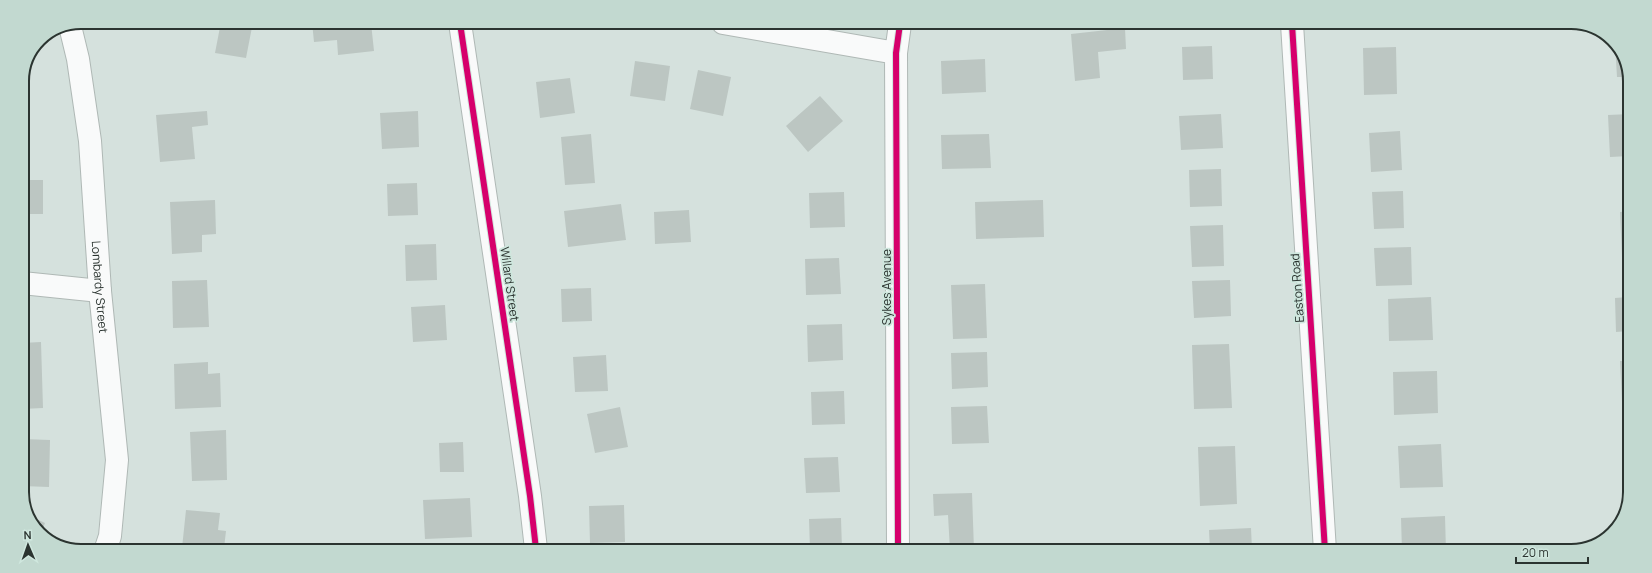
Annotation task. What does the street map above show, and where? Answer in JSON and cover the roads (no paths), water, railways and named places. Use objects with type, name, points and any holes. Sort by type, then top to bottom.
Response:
[{"type":"street","name":"Willard Street","points":[[461,29],[529,488],[535,544]]},
{"type":"street","points":[[758,29],[896,53]]},
{"type":"street","name":"Sykes Avenue","points":[[898,544],[896,53],[899,29]]},
{"type":"street","name":"Easton Road","points":[[1292,29],[1325,544]]},
{"type":"street","name":"Lombardy Street","points":[[71,30],[78,60],[90,141],[100,291],[117,460],[110,536],[107,544]]},
{"type":"street","points":[[29,284],[100,291]]}]
